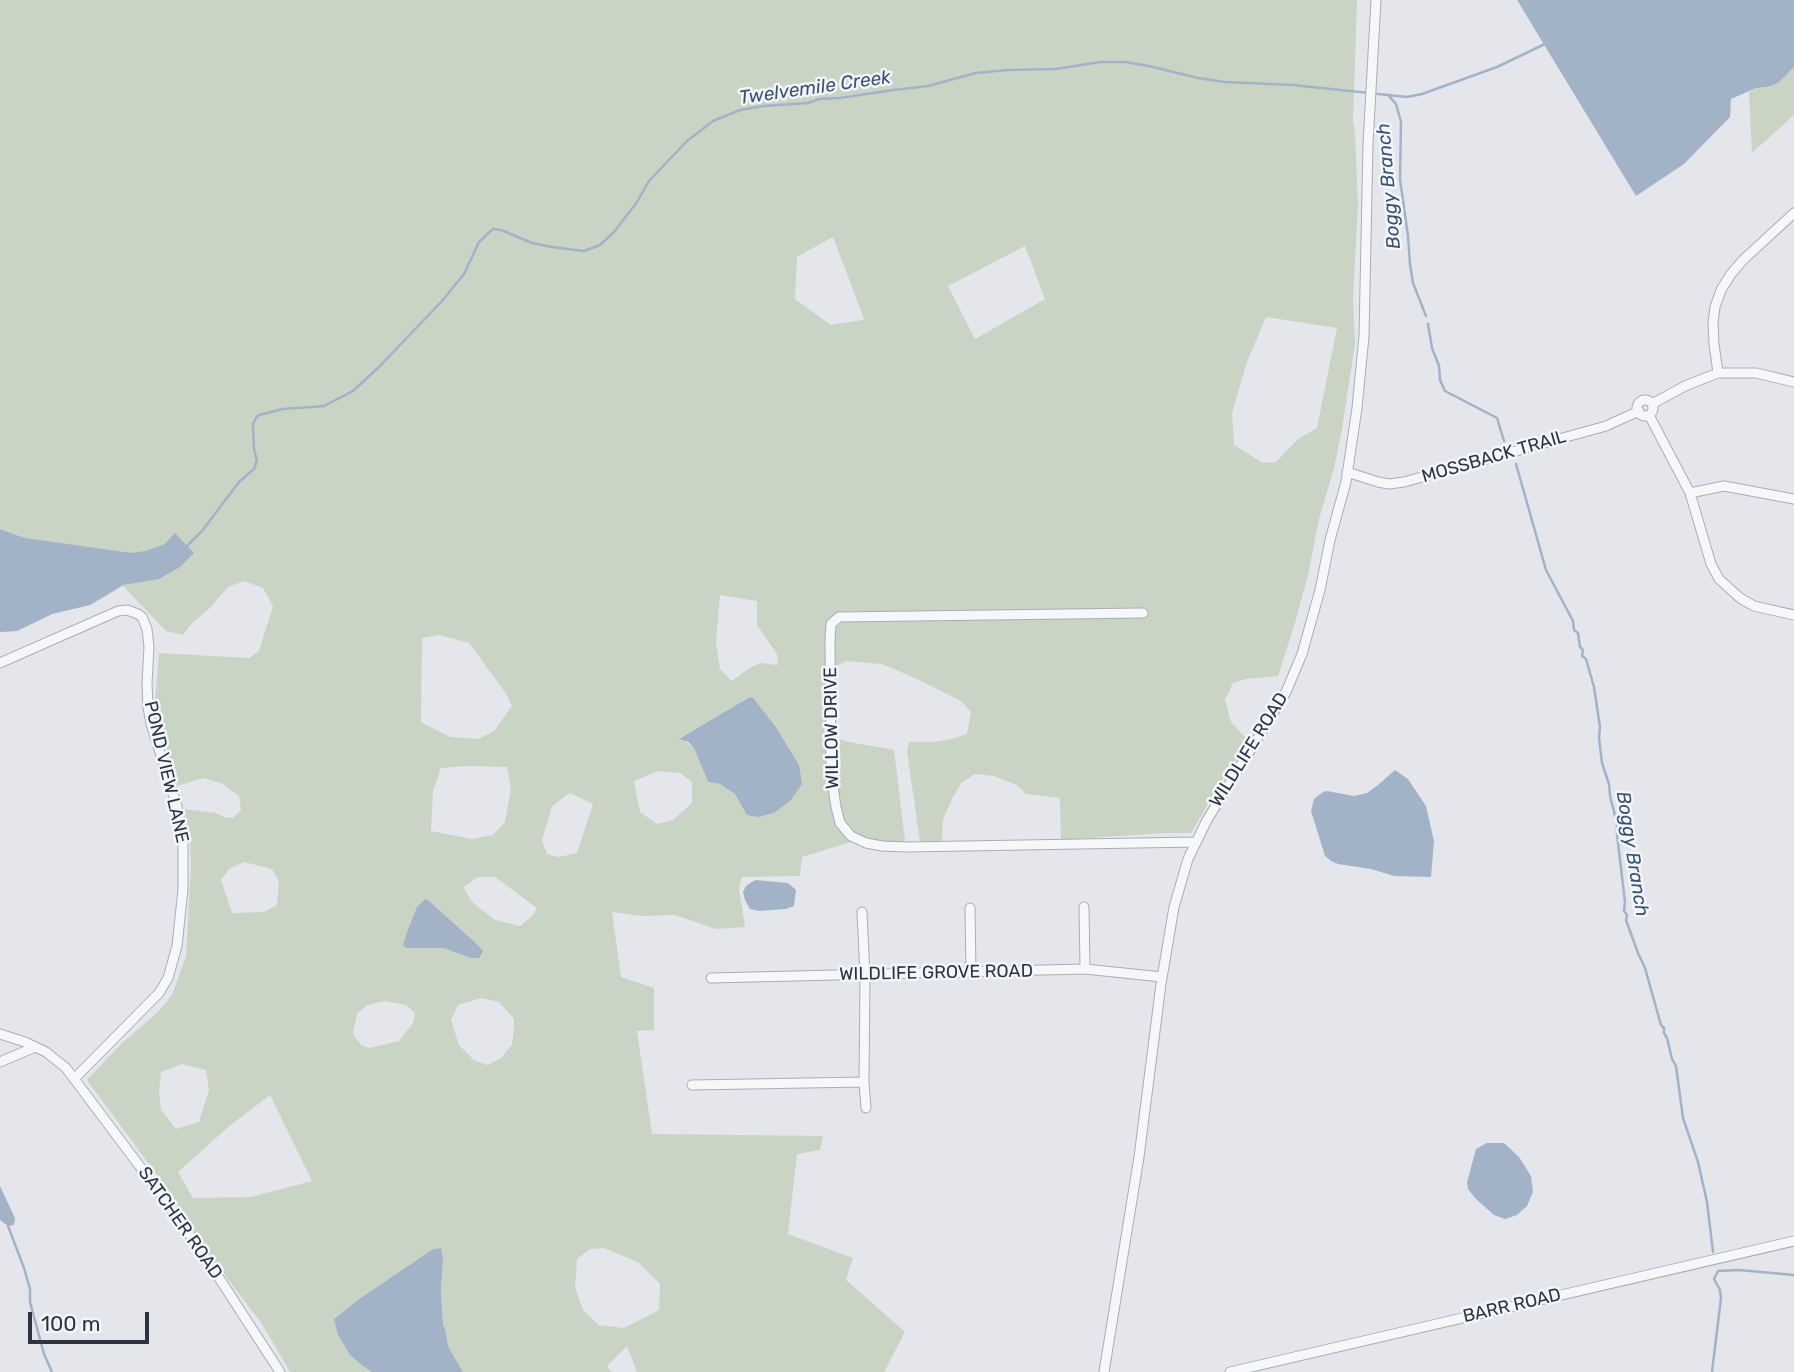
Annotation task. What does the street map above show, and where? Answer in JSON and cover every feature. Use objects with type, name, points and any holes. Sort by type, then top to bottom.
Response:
[{"type":"street","name":"WILDLIFE ROAD","points":[[1104,1372],[1139,1157],[1162,976],[1174,907],[1188,859],[1196,842],[1219,799],[1261,736],[1290,683],[1302,654],[1320,590],[1347,472],[1364,336],[1370,106],[1376,0]]},
{"type":"street","points":[[1718,373],[1713,324],[1721,290],[1743,260],[1793,217]]},
{"type":"street","name":"MOSSBACK TRAIL","points":[[1347,472],[1389,484],[1404,482],[1606,426],[1639,411],[1638,405],[1641,401],[1648,400],[1652,404],[1685,386],[1718,373],[1756,373],[1794,382]]},
{"type":"street","points":[[1649,415],[1653,411],[1652,404]]},
{"type":"street","points":[[1639,411],[1649,415]]},
{"type":"street","points":[[1649,415],[1690,493],[1711,564],[1719,579],[1740,598],[1754,606],[1794,615]]},
{"type":"street","points":[[1690,493],[1724,486],[1794,499]]},
{"type":"street","name":"POND VIEW LANE","points":[[0,663],[118,611],[127,610],[138,614],[147,629],[148,707],[177,806],[183,839],[183,889],[177,946],[168,978],[159,993],[75,1078]]},
{"type":"street","name":"WILLOW DRIVE","points":[[1143,613],[839,617],[831,624],[830,640],[831,764],[836,807],[840,822],[851,836],[882,846],[907,848],[1196,842]]},
{"type":"street","points":[[1084,907],[1085,969]]},
{"type":"street","points":[[970,908],[971,973]]},
{"type":"street","points":[[862,912],[866,1108]]},
{"type":"street","name":"WILDLIFE GROVE ROAD","points":[[710,978],[1085,969],[1162,976]]},
{"type":"street","points":[[0,1034],[36,1046],[57,1059],[75,1078]]},
{"type":"street","points":[[0,1062],[36,1046]]},
{"type":"street","name":"SATCHER ROAD","points":[[75,1078],[174,1212],[280,1372]]},
{"type":"street","points":[[692,1084],[864,1082]]},
{"type":"street","name":"BARR ROAD","points":[[1230,1372],[1794,1241]]},
{"type":"green space","points":[[0,0],[1357,0],[1353,121],[1358,205],[1353,299],[1355,344],[1342,429],[1308,575],[1278,676],[1233,683],[1225,700],[1231,722],[1249,741],[1191,833],[1061,840],[1060,798],[1026,794],[1017,785],[994,776],[975,774],[961,783],[953,797],[943,819],[942,842],[920,842],[907,752],[909,742],[933,742],[967,734],[971,712],[961,701],[882,664],[846,661],[834,667],[824,735],[894,750],[905,841],[851,842],[802,857],[800,876],[742,877],[739,888],[745,927],[716,929],[675,915],[641,916],[612,912],[621,977],[654,988],[654,1030],[637,1031],[652,1134],[823,1136],[820,1150],[797,1154],[788,1234],[853,1258],[846,1280],[905,1332],[884,1372],[637,1372],[627,1346],[607,1366],[612,1372],[463,1372],[448,1346],[443,1325],[443,1260],[440,1248],[433,1249],[362,1297],[363,1366],[372,1372],[290,1372],[262,1324],[87,1080],[121,1044],[159,1011],[172,995],[186,956],[191,865],[190,837],[184,809],[233,818],[241,810],[239,796],[223,784],[203,778],[177,786],[155,705],[159,653],[249,658],[259,651],[273,606],[263,588],[244,581],[228,587],[183,635],[166,631],[123,586],[90,605],[52,614],[17,631],[0,632],[20,536],[0,529]],"holes":[[[833,237],[864,319],[831,325],[795,299],[797,257]],[[1025,246],[1045,299],[975,339],[948,286]],[[1266,317],[1337,328],[1317,428],[1298,439],[1276,462],[1263,463],[1234,445],[1232,413],[1247,362]],[[720,595],[757,601],[757,625],[777,654],[778,665],[760,663],[732,681],[720,669],[716,642]],[[439,635],[469,643],[505,692],[512,706],[494,731],[478,739],[450,737],[421,722],[422,638]],[[714,719],[735,794],[720,784],[708,782],[694,748],[680,738]],[[507,767],[511,789],[505,822],[493,835],[472,839],[431,831],[433,791],[441,768]],[[658,771],[680,773],[692,782],[692,803],[673,820],[657,824],[640,812],[634,781]],[[570,793],[593,804],[577,853],[559,857],[547,854],[542,840],[552,806]],[[244,862],[272,869],[279,882],[277,905],[264,912],[232,913],[221,880],[229,869]],[[478,877],[495,877],[537,908],[520,926],[495,920],[472,902],[463,887]],[[425,899],[478,945],[471,958],[443,948]],[[481,998],[499,1002],[514,1019],[512,1045],[501,1058],[487,1065],[474,1060],[459,1045],[451,1020],[458,1005]],[[384,1001],[406,1005],[415,1013],[413,1023],[399,1041],[369,1048],[361,1045],[353,1034],[357,1014],[367,1005]],[[182,1064],[206,1070],[209,1090],[199,1122],[176,1129],[161,1110],[161,1072]],[[270,1095],[312,1181],[251,1197],[193,1198],[178,1172],[227,1128]],[[604,1248],[638,1262],[660,1284],[659,1310],[624,1328],[599,1325],[583,1310],[575,1288],[577,1259],[590,1249]]]},
{"type":"green space","points":[[1794,67],[1794,115],[1752,153],[1749,92],[1767,87]]},
{"type":"water","points":[[1517,0],[1794,0],[1794,67],[1778,83],[1756,88],[1731,99],[1730,117],[1684,164],[1636,196]]},
{"type":"water","points":[[0,529],[25,538],[131,553],[165,544],[175,533],[194,553],[180,567],[159,579],[123,585],[90,605],[52,614],[17,631],[0,632]]},
{"type":"water","points":[[750,697],[775,726],[799,765],[802,784],[791,800],[774,813],[758,817],[747,815],[735,794],[720,784],[708,782],[694,748],[679,739]]},
{"type":"water","points":[[1395,770],[1408,779],[1426,806],[1434,841],[1431,877],[1394,876],[1338,864],[1325,856],[1311,811],[1314,799],[1327,791],[1354,796],[1367,793]]},
{"type":"water","points":[[755,880],[788,883],[796,890],[794,906],[759,911],[750,909],[743,892],[746,886]]},
{"type":"water","points":[[425,899],[478,945],[483,951],[479,958],[471,958],[443,948],[403,946],[417,907]]},
{"type":"water","points":[[1487,1143],[1504,1143],[1519,1157],[1531,1176],[1533,1192],[1527,1206],[1517,1215],[1505,1219],[1494,1215],[1468,1189],[1467,1182],[1476,1149]]},
{"type":"water","points":[[0,1186],[15,1218],[14,1225],[8,1226],[0,1220]]},
{"type":"water","points":[[441,1248],[443,1325],[448,1346],[463,1372],[372,1372],[350,1355],[338,1335],[334,1319],[433,1249]]},
{"type":"waterway","name":"Twelvemile Creek","points":[[185,548],[202,531],[239,482],[254,469],[257,461],[253,424],[256,418],[283,409],[324,406],[353,391],[442,301],[464,274],[479,242],[493,229],[552,247],[584,251],[600,245],[614,232],[637,202],[649,181],[687,141],[713,121],[740,110],[928,86],[976,73],[1056,69],[1100,62],[1125,62],[1225,82],[1293,85],[1407,97],[1497,67],[1547,43]]},
{"type":"waterway","name":"Boggy Branch","points":[[1389,96],[1396,104],[1401,122],[1400,179],[1410,264],[1413,283],[1426,316]]},
{"type":"waterway","name":"Boggy Branch","points":[[1428,324],[1440,380],[1445,391],[1497,418],[1504,441]]},
{"type":"waterway","name":"Boggy Branch","points":[[1516,464],[1546,570],[1573,621],[1574,630],[1578,633],[1582,656],[1586,659],[1594,687],[1602,763],[1617,823],[1624,911],[1676,1066],[1683,1118],[1698,1162],[1707,1202],[1713,1252]]},
{"type":"waterway","points":[[8,1226],[24,1268],[30,1289],[30,1302],[44,1354],[52,1372]]},
{"type":"waterway","name":"Boggy Branch","points":[[1712,1372],[1721,1298],[1714,1279],[1718,1271],[1739,1270],[1794,1275]]}]
